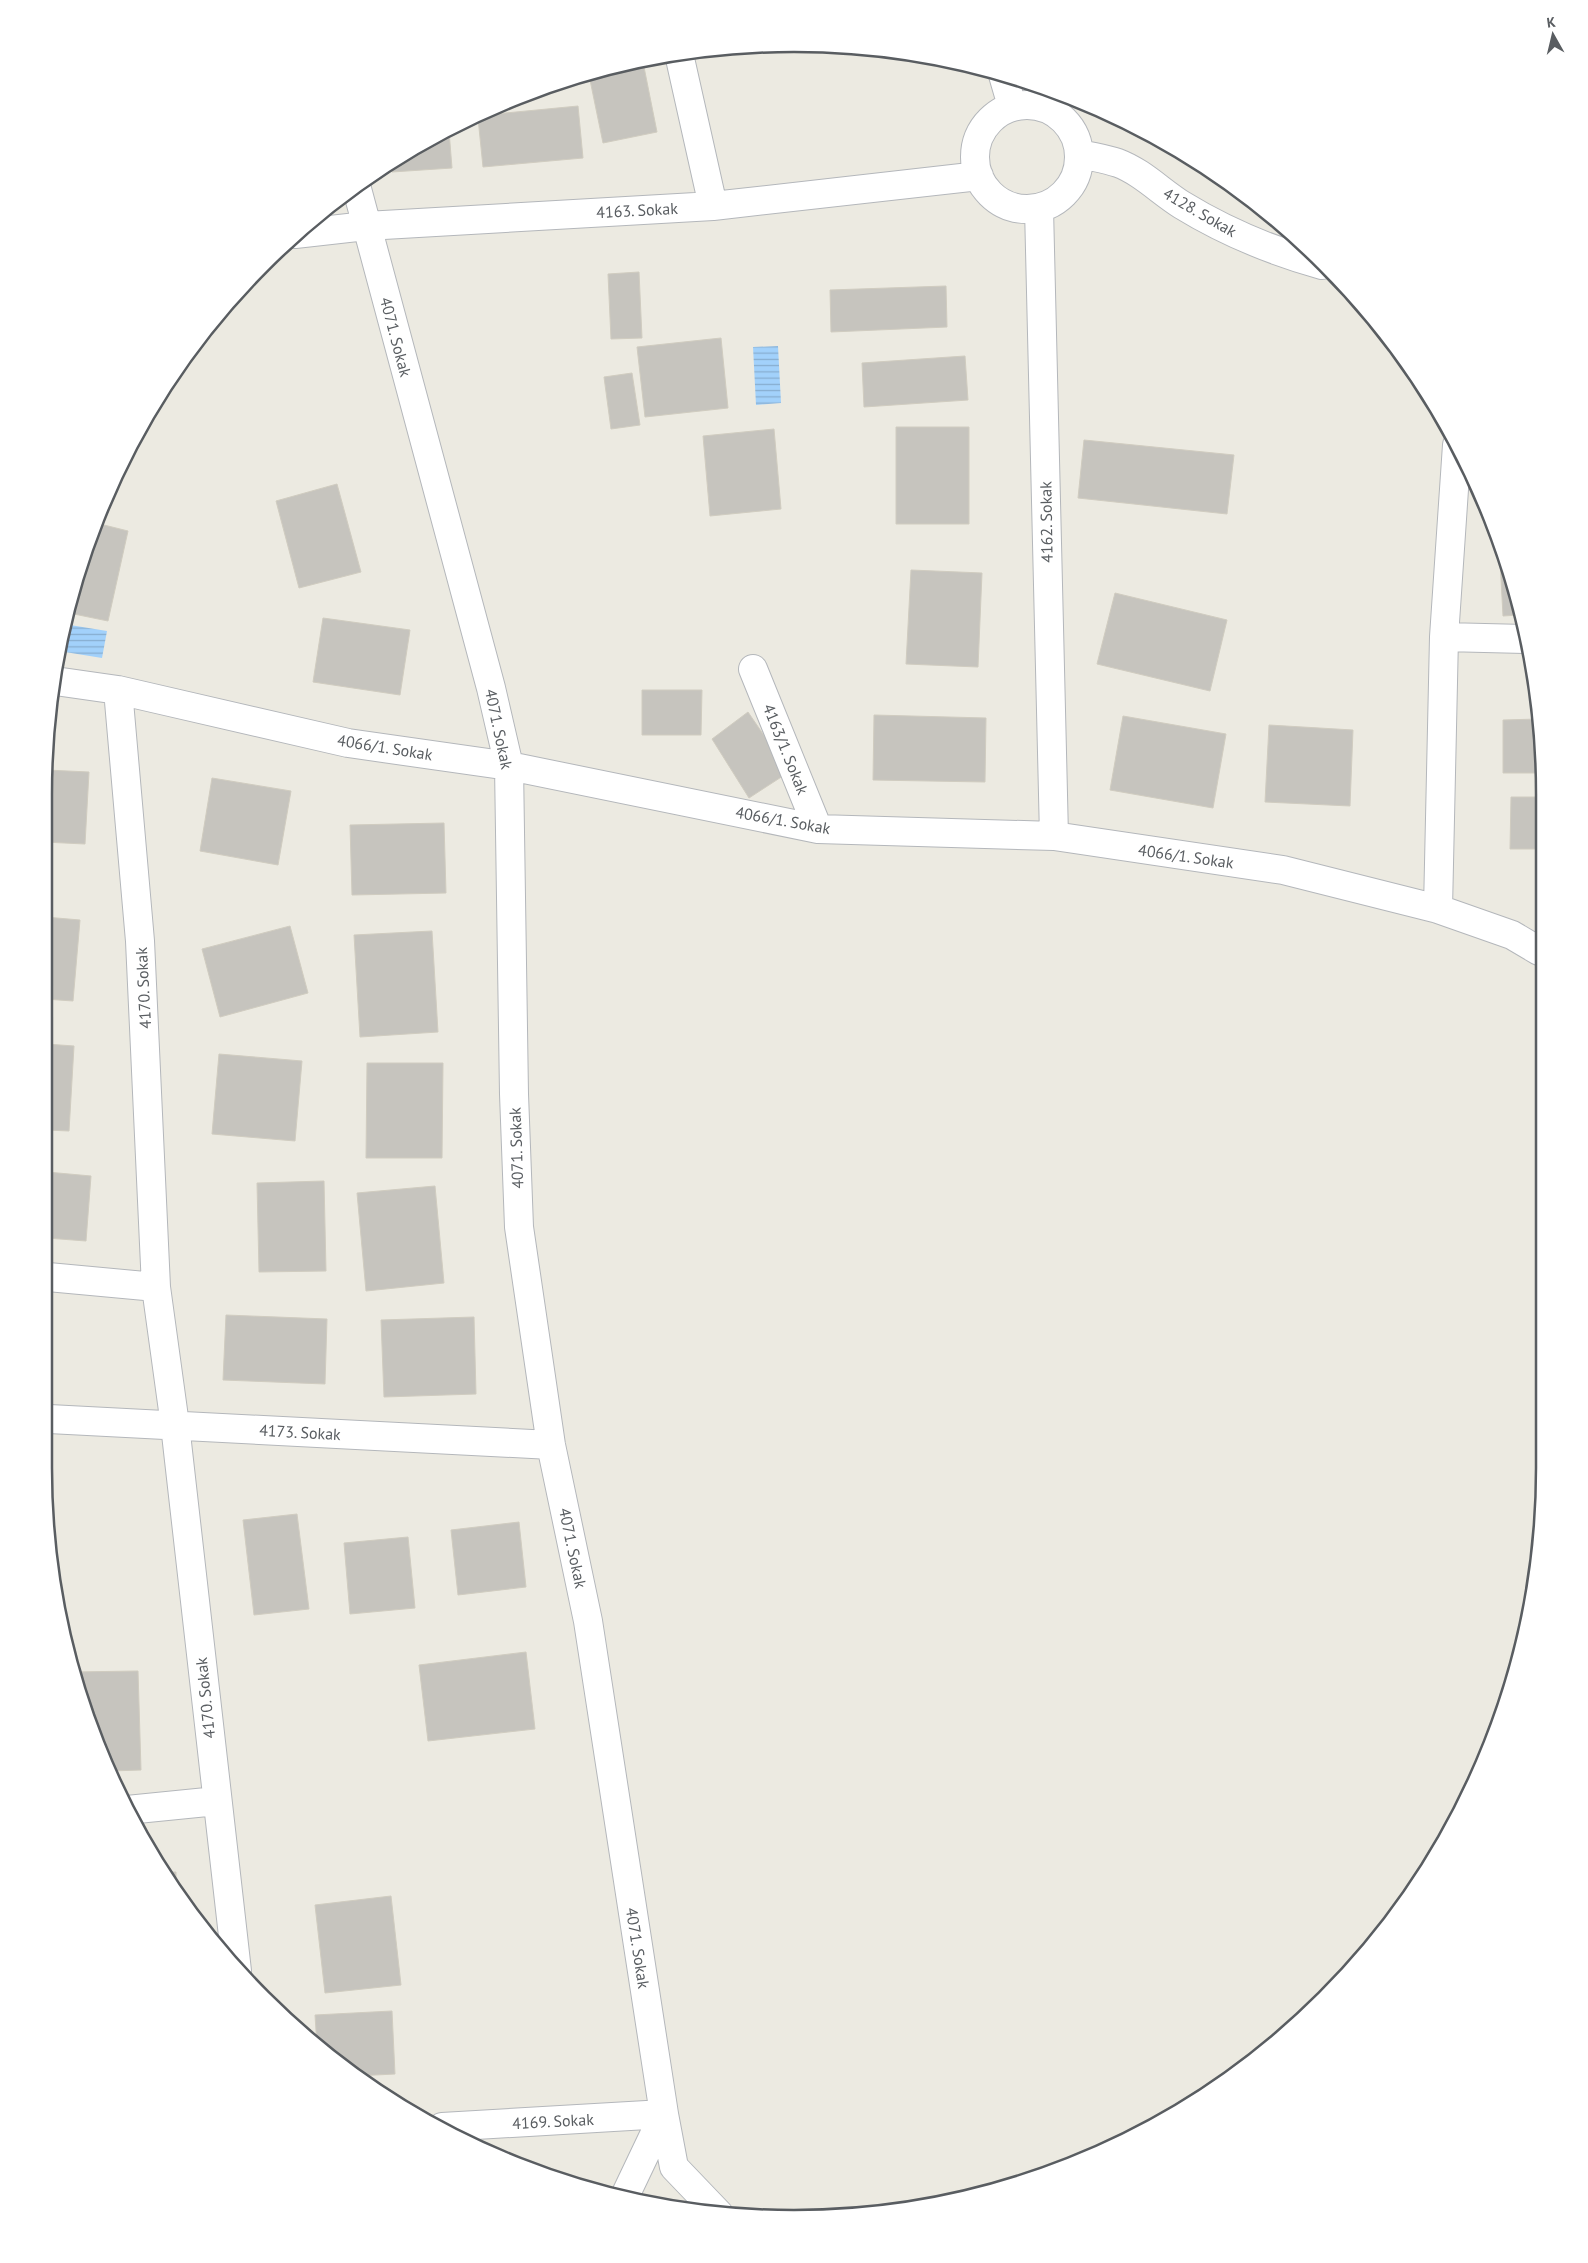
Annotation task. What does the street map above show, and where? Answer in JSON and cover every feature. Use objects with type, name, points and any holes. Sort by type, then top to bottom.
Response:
[{"type":"street","points":[[681,62],[712,206]]},
{"type":"street","points":[[1006,84],[1012,106]]},
{"type":"street","points":[[1028,104],[1044,107],[1058,114],[1070,126],[1081,154],[1077,172],[1069,189],[1056,201],[1039,208],[1020,209],[1003,203],[988,192],[979,176],[975,159],[977,141],[986,125],[997,114],[1012,106],[1028,104]]},
{"type":"street","name":"4128. Sokak","points":[[1081,154],[1118,163],[1132,170],[1181,204],[1232,233],[1282,254],[1309,261]]},
{"type":"street","name":"4163. Sokak","points":[[311,232],[366,226],[712,206],[979,176]]},
{"type":"street","name":"4071. Sokak","points":[[358,195],[492,688],[509,766],[514,1094],[519,1227],[551,1445],[588,1621],[664,2114],[674,2167],[711,2205]]},
{"type":"street","name":"4162. Sokak","points":[[1039,208],[1054,836]]},
{"type":"street","points":[[1438,909],[1444,637],[1456,460]]},
{"type":"street","points":[[1444,637],[1519,639]]},
{"type":"street","name":"4163/1. Sokak","points":[[754,670],[818,829]]},
{"type":"street","name":"4066/1. Sokak","points":[[62,682],[118,690],[348,742],[509,766],[818,829],[1054,836],[1282,870],[1438,909],[1512,935],[1536,949]]},
{"type":"street","name":"4170. Sokak","points":[[118,690],[140,941],[156,1287],[174,1425],[235,1956]]},
{"type":"street","points":[[1512,935],[1536,931]]},
{"type":"street","points":[[52,1277],[156,1287]]},
{"type":"street","name":"4173. Sokak","points":[[52,1419],[551,1445]]},
{"type":"street","points":[[135,1809],[217,1801]]},
{"type":"street","points":[[627,2191],[664,2114]]},
{"type":"street","name":"4169. Sokak","points":[[453,2127],[664,2114]]},
{"type":"water","points":[[778,346],[781,403],[756,405],[753,347]]},
{"type":"water","points":[[73,625],[107,631],[102,658],[66,652]]},
{"type":"building","points":[[644,68],[657,132],[603,143],[590,82]]},
{"type":"building","points":[[578,106],[583,158],[483,167],[479,123],[500,114]]},
{"type":"building","points":[[450,138],[452,168],[392,172],[423,152]]},
{"type":"building","points":[[639,272],[642,338],[611,339],[608,274]]},
{"type":"building","points":[[946,286],[947,327],[831,332],[830,290]]},
{"type":"building","points":[[721,338],[728,408],[645,417],[637,347]]},
{"type":"building","points":[[965,356],[968,400],[864,407],[862,363]]},
{"type":"building","points":[[632,373],[640,425],[611,429],[604,377]]},
{"type":"building","points":[[896,427],[969,427],[969,524],[896,524]]},
{"type":"building","points":[[774,429],[781,509],[710,516],[703,436]]},
{"type":"building","points":[[1084,440],[1234,455],[1227,514],[1078,498]]},
{"type":"building","points":[[337,484],[361,572],[299,588],[276,501]]},
{"type":"building","points":[[104,525],[128,531],[108,621],[75,614],[92,556]]},
{"type":"building","points":[[911,570],[982,573],[978,667],[906,664]]},
{"type":"building","points":[[1501,571],[1513,615],[1503,616]]},
{"type":"building","points":[[1115,593],[1227,620],[1210,691],[1097,664]]},
{"type":"building","points":[[323,618],[410,630],[400,695],[313,682]]},
{"type":"building","points":[[642,690],[702,690],[701,735],[642,735]]},
{"type":"building","points":[[748,712],[789,772],[749,798],[712,739]]},
{"type":"building","points":[[874,715],[986,718],[985,782],[873,780]]},
{"type":"building","points":[[1123,716],[1226,734],[1213,808],[1110,790]]},
{"type":"building","points":[[1531,719],[1535,773],[1503,773],[1503,720]]},
{"type":"building","points":[[1269,725],[1353,730],[1350,806],[1265,802]]},
{"type":"building","points":[[53,770],[89,772],[85,844],[52,842]]},
{"type":"building","points":[[212,778],[291,791],[278,865],[200,851]]},
{"type":"building","points":[[1511,797],[1536,797],[1536,849],[1510,849]]},
{"type":"building","points":[[444,823],[446,893],[352,895],[350,825]]},
{"type":"building","points":[[52,918],[80,920],[73,1001],[52,1000]]},
{"type":"building","points":[[290,926],[308,993],[220,1017],[202,949]]},
{"type":"building","points":[[432,931],[438,1032],[360,1037],[354,935]]},
{"type":"building","points":[[52,1044],[74,1046],[69,1131],[52,1130]]},
{"type":"building","points":[[219,1054],[302,1061],[295,1141],[212,1134]]},
{"type":"building","points":[[367,1063],[443,1063],[442,1158],[366,1158]]},
{"type":"building","points":[[52,1172],[91,1176],[86,1241],[52,1238]]},
{"type":"building","points":[[324,1181],[326,1271],[259,1272],[257,1183]]},
{"type":"building","points":[[435,1186],[444,1283],[366,1291],[357,1193]]},
{"type":"building","points":[[226,1315],[327,1319],[325,1384],[223,1380]]},
{"type":"building","points":[[474,1317],[476,1394],[384,1397],[381,1320]]},
{"type":"building","points":[[297,1514],[309,1609],[254,1615],[243,1520]]},
{"type":"building","points":[[519,1522],[526,1587],[458,1595],[451,1530]]},
{"type":"building","points":[[408,1537],[415,1608],[350,1614],[344,1543]]},
{"type":"building","points":[[526,1652],[535,1729],[428,1741],[419,1665]]},
{"type":"building","points":[[138,1671],[141,1770],[117,1771],[92,1707],[81,1672]]},
{"type":"building","points":[[172,1872],[176,1872],[176,1879]]},
{"type":"building","points":[[391,1896],[401,1985],[325,1993],[315,1905]]},
{"type":"building","points":[[392,2011],[395,2074],[368,2075],[316,2035],[315,2015]]}]
